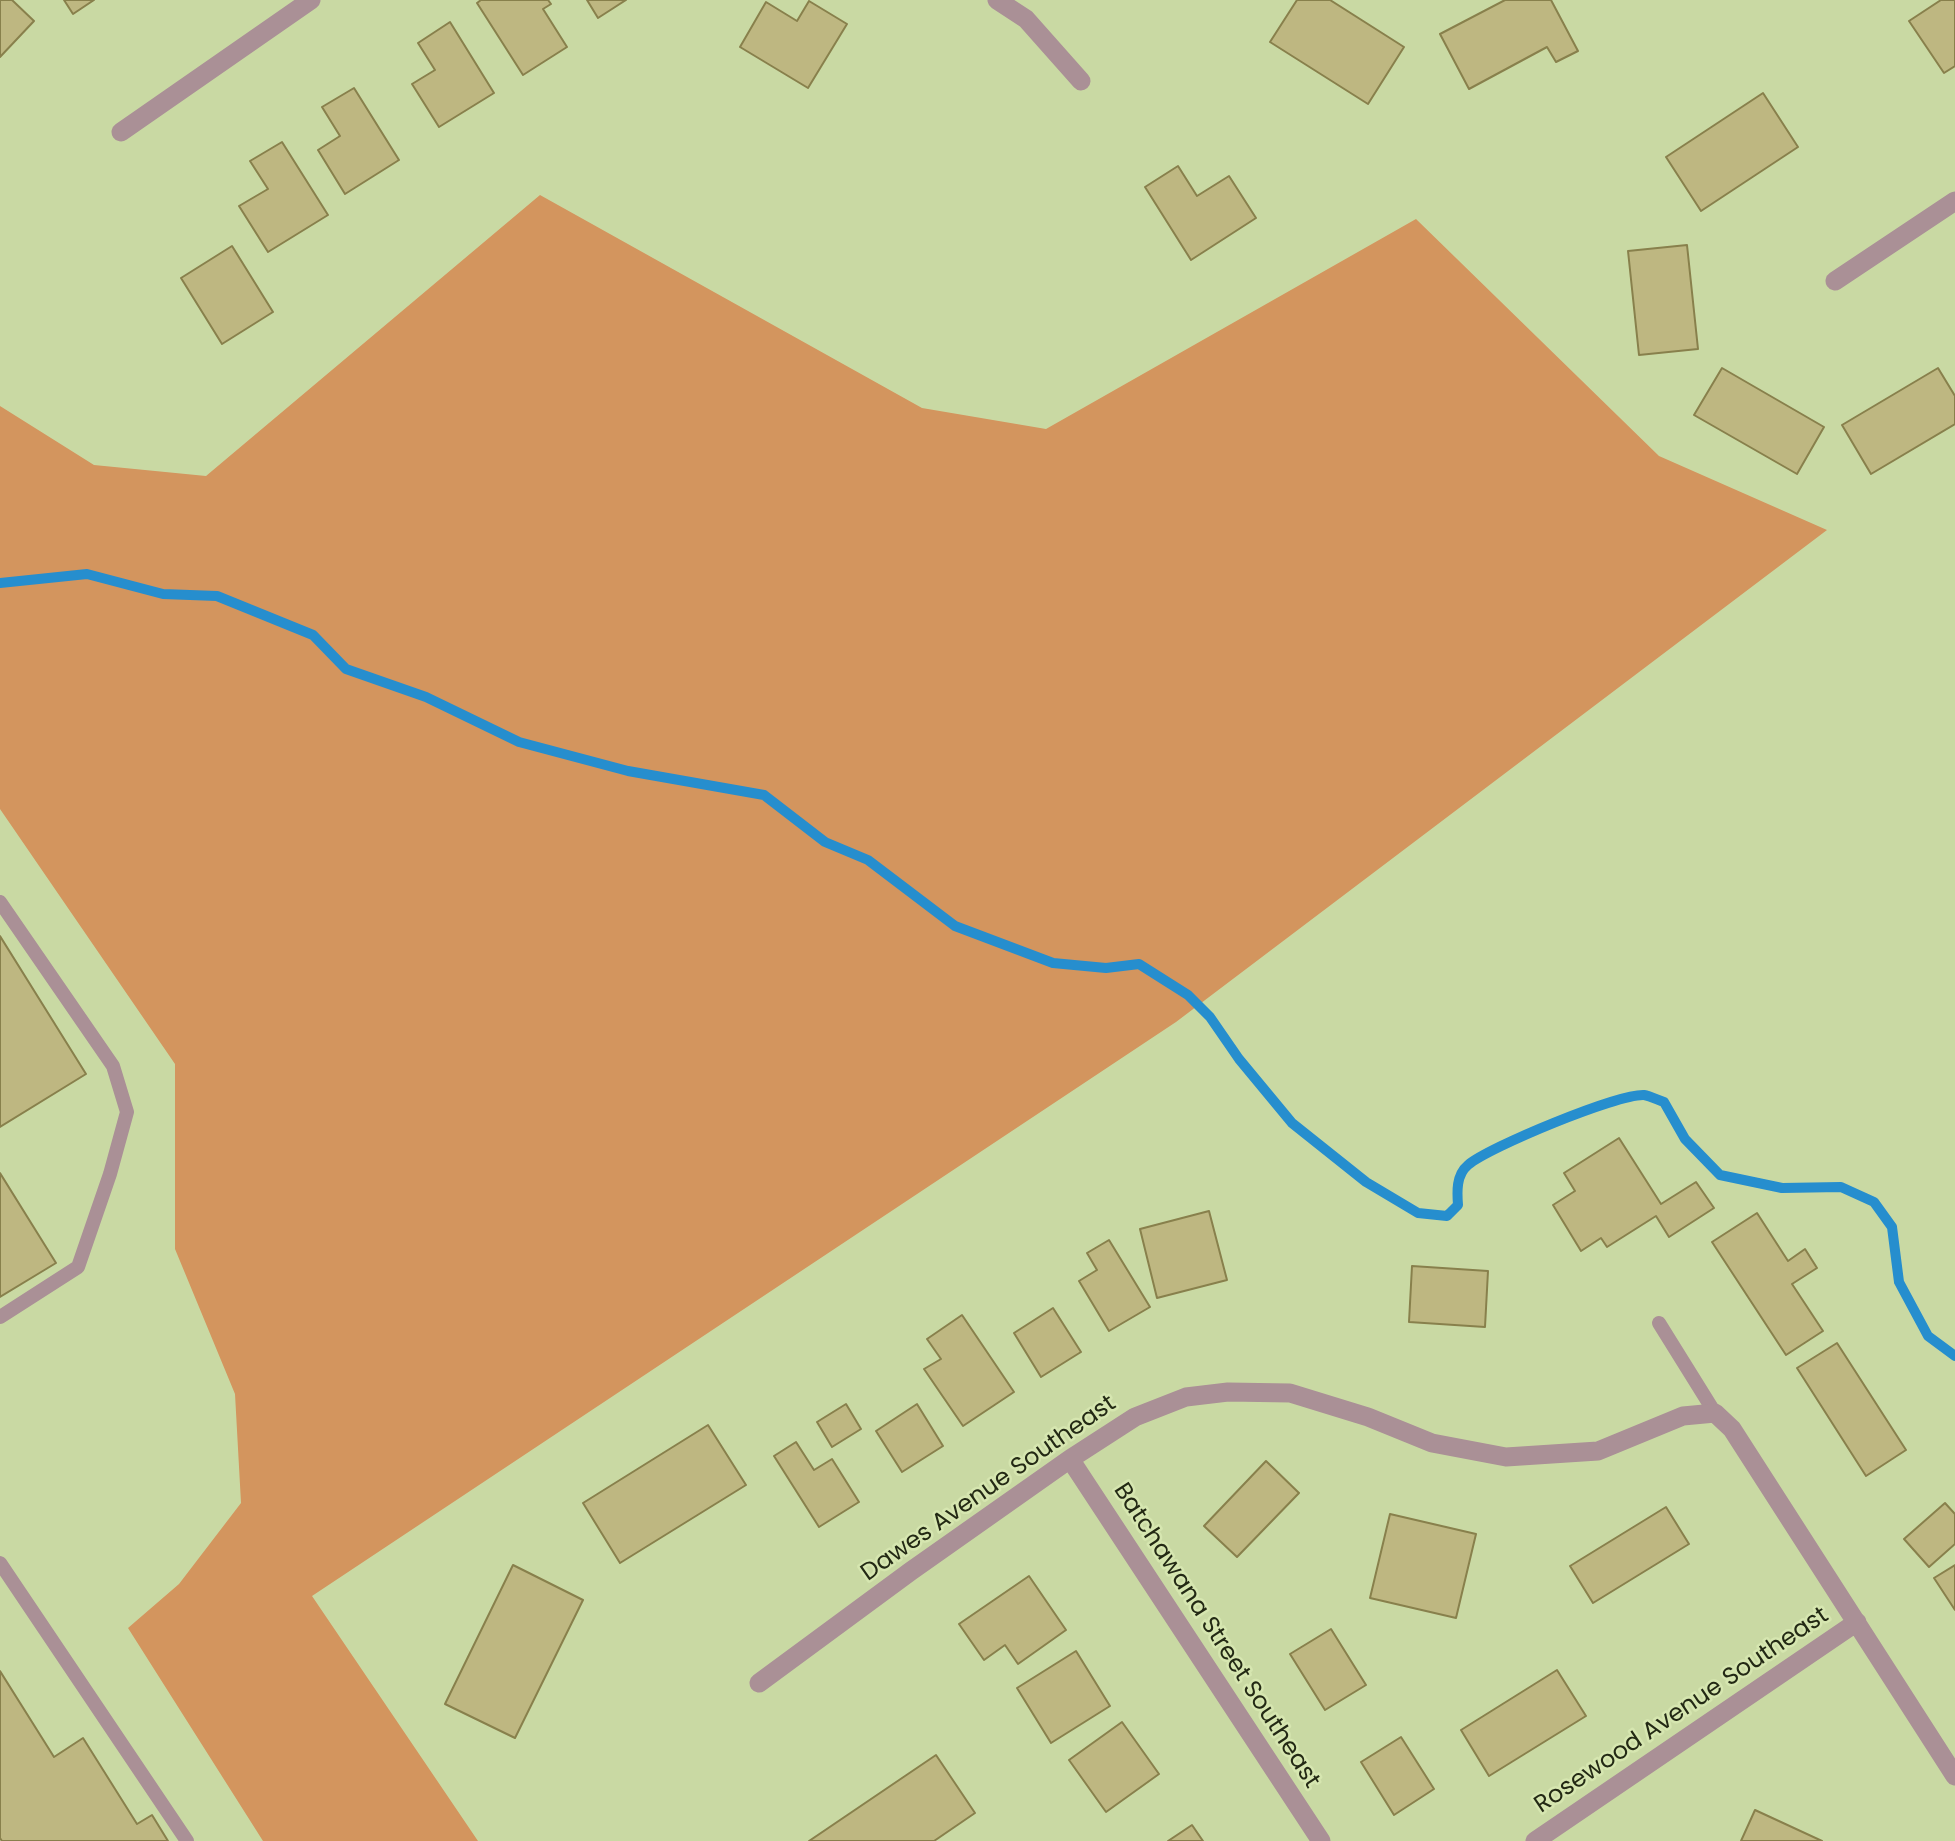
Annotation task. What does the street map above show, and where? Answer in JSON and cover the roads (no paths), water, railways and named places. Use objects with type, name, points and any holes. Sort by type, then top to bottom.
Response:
[{"type":"street","points":[[121,132],[311,0]]},
{"type":"street","points":[[997,0],[1026,19],[1081,81]]},
{"type":"street","points":[[1835,281],[1955,201]]},
{"type":"street","name":"Dawes Avenue Southeast","points":[[759,1683],[1070,1458],[1135,1417],[1186,1397],[1228,1392],[1290,1394],[1368,1417],[1432,1443],[1506,1457],[1598,1451],[1683,1416],[1715,1413]]},
{"type":"street","points":[[1715,1413],[1732,1429],[1955,1776]]},
{"type":"street","name":"Batchawana Street Southeast","points":[[1070,1458],[1321,1841]]},
{"type":"street","name":"Rosewood Avenue Southeast","points":[[1535,1841],[1857,1622]]},
{"type":"lane","points":[[0,902],[113,1066],[127,1112],[110,1174],[78,1267],[0,1317]]},
{"type":"lane","points":[[1658,1323],[1715,1413]]},
{"type":"lane","points":[[0,1563],[187,1841]]},
{"type":"waterway","points":[[0,583],[87,574],[163,594],[217,596],[313,635],[346,669],[426,697],[519,742],[628,771],[764,795],[825,842],[868,860],[955,926],[1053,963],[1106,968],[1139,964],[1188,995],[1210,1017],[1239,1059],[1292,1123],[1366,1182],[1418,1213],[1447,1216],[1458,1205],[1459,1179],[1464,1169],[1501,1146],[1582,1112],[1630,1097],[1644,1095],[1664,1102],[1685,1139],[1720,1175],[1782,1188],[1841,1187],[1874,1202],[1892,1227],[1899,1282],[1928,1336],[1955,1356]]}]
